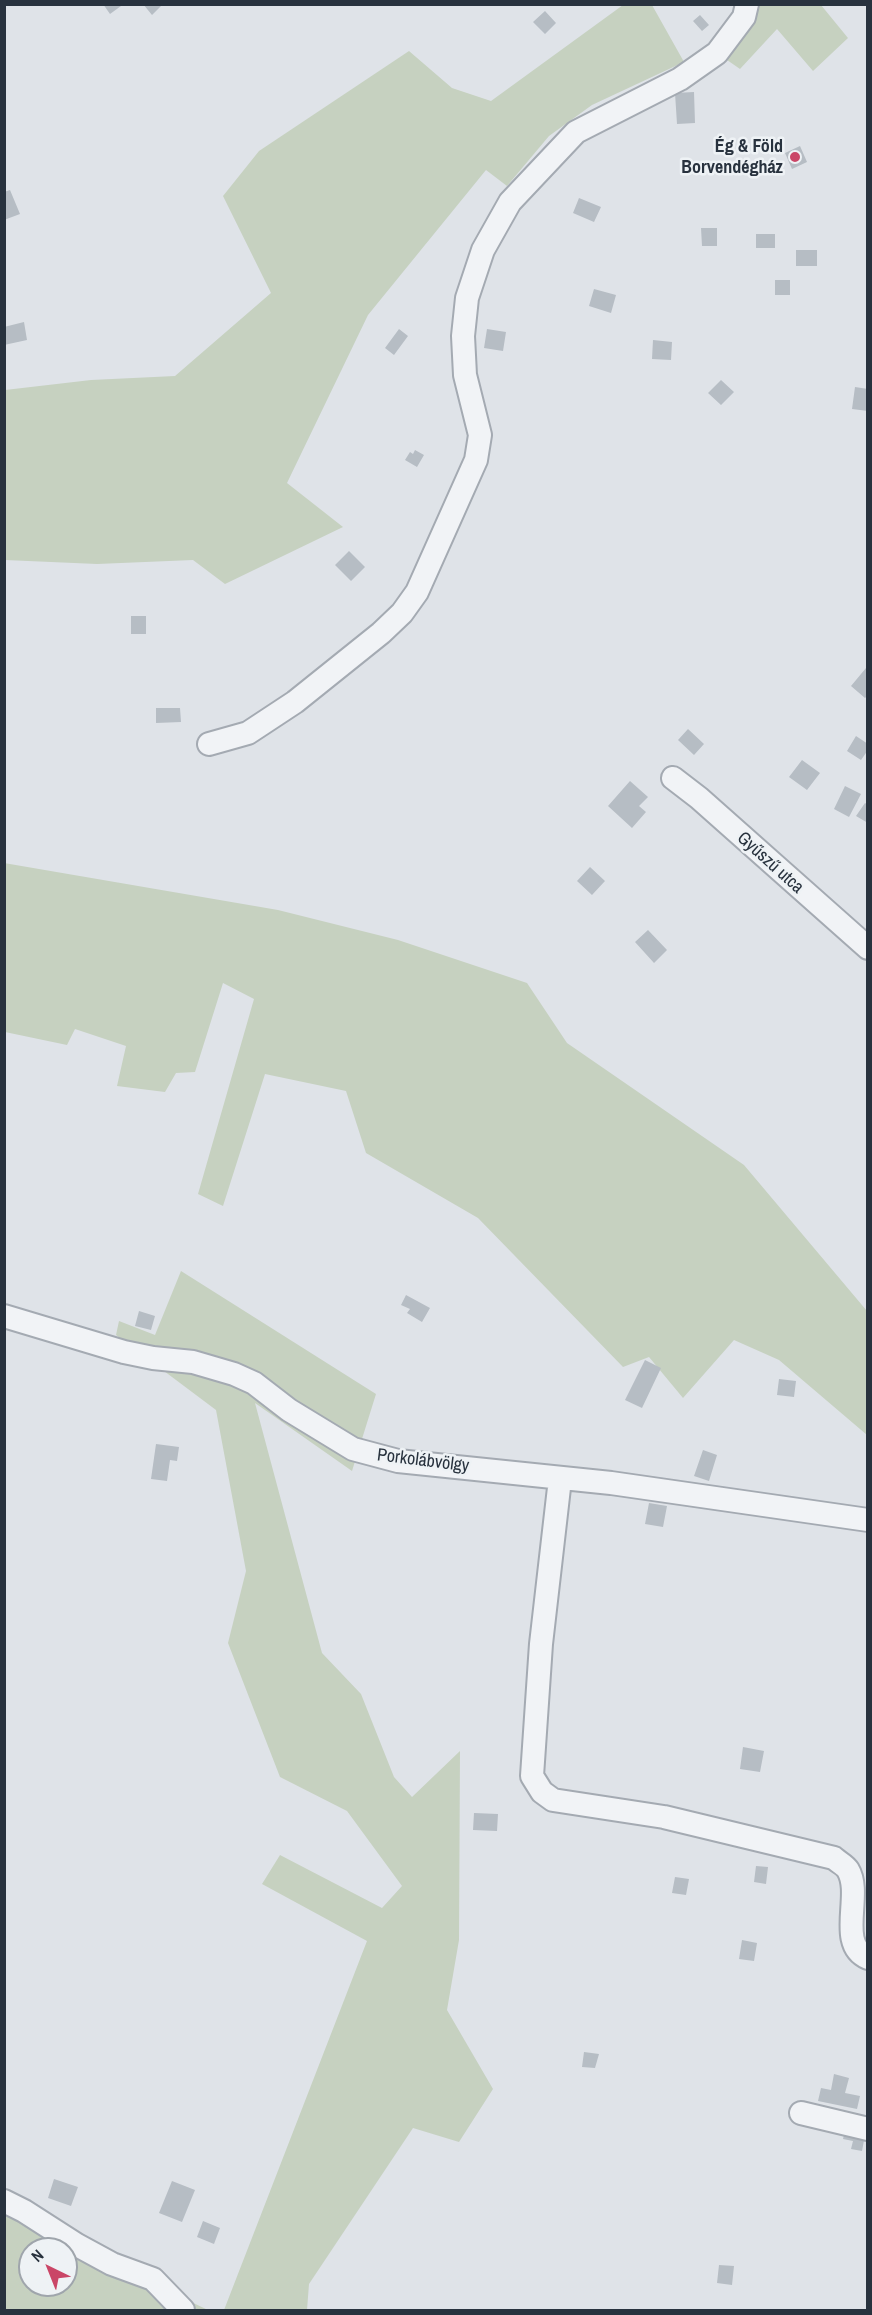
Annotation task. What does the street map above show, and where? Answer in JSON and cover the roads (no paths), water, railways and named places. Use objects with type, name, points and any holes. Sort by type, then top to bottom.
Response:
[{"type":"street","points":[[209,744],[248,733],[295,702],[381,633],[402,613],[417,592],[476,460],[480,435],[465,375],[463,336],[467,298],[483,250],[510,202],[576,132],[680,79],[717,53],[744,17],[747,4]]},
{"type":"street","name":"Gyűszű utca","points":[[673,778],[867,948]]},
{"type":"street","name":"Porkolábvölgy","points":[[4,1316],[124,1352],[193,1362],[234,1374],[254,1383],[289,1410],[353,1449],[398,1461],[611,1483],[867,1520]]},
{"type":"street","points":[[560,1479],[541,1644],[532,1776],[542,1792],[553,1800],[664,1817],[834,1858],[847,1868],[853,1881],[851,1930],[854,1944],[867,1958]]},
{"type":"street","points":[[801,2113],[867,2129]]},
{"type":"street","points":[[4,2201],[104,2259],[153,2278],[183,2310]]},
{"type":"place","name":"Ég & Föld Borvendégház","points":[[795,157]]}]
